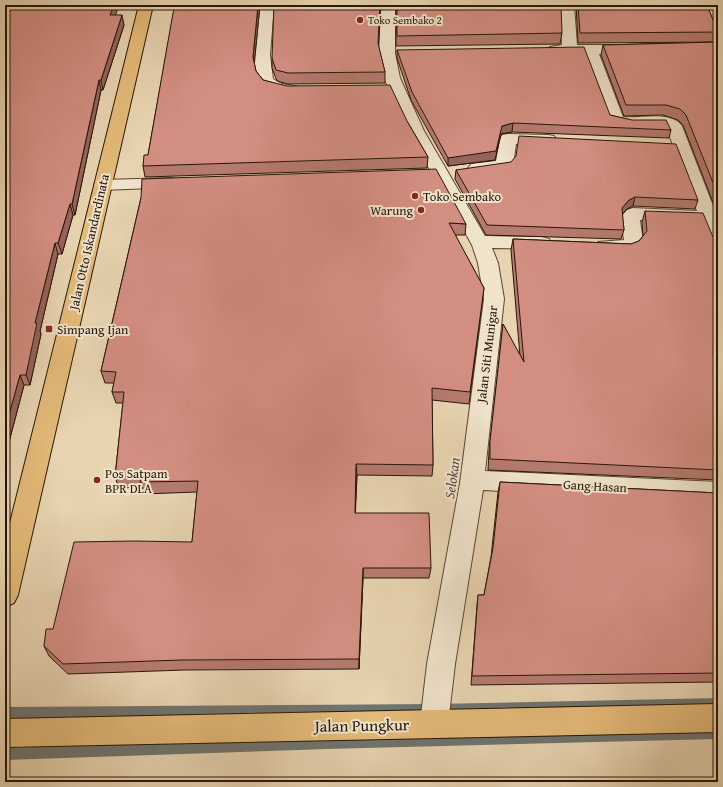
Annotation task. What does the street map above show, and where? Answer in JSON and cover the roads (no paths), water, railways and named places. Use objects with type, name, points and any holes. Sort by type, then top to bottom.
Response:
[{"type":"main road","name":"Jalan Otto Iskandardinata","points":[[5,595],[146,5]]},
{"type":"main road","name":"Jalan Pungkur","points":[[5,732],[718,718]]},
{"type":"street","points":[[267,5],[262,70],[265,80],[273,87],[288,90],[311,90]]},
{"type":"street","name":"Jalan Siti Munigar","points":[[388,5],[395,53],[392,78],[388,89],[416,131],[434,174],[481,245],[488,263],[494,299],[472,483],[441,664],[434,724]]},
{"type":"street","points":[[567,5],[570,50]]},
{"type":"street","points":[[708,5],[718,31]]},
{"type":"street","points":[[538,50],[590,51],[650,48]]},
{"type":"street","points":[[590,51],[616,120],[671,124],[673,146],[712,216],[718,243]]},
{"type":"street","points":[[434,174],[504,165],[508,139],[566,141]]},
{"type":"street","points":[[103,185],[190,182]]},
{"type":"street","points":[[584,245],[628,247],[634,241],[630,217],[633,214],[712,216]]},
{"type":"street","points":[[481,245],[562,244]]},
{"type":"street","name":"Gang Hasan","points":[[472,483],[718,492]]},
{"type":"waterway","points":[[438,709],[718,704]]},
{"type":"waterway","points":[[5,713],[433,709]]},
{"type":"waterway","points":[[5,754],[327,743],[718,733]]},
{"type":"place","name":"Toko Sembako 2","points":[[360,20]]},
{"type":"place","name":"Toko Sembako","points":[[415,196]]},
{"type":"place","name":"Warung","points":[[421,210]]},
{"type":"place","name":"Simpang Ijan","points":[[49,329]]},
{"type":"place","name":"Pos Satpam BPR DLA","points":[[97,480]]},
{"type":"water label","name":"Selokan","points":[[452,478]]}]
